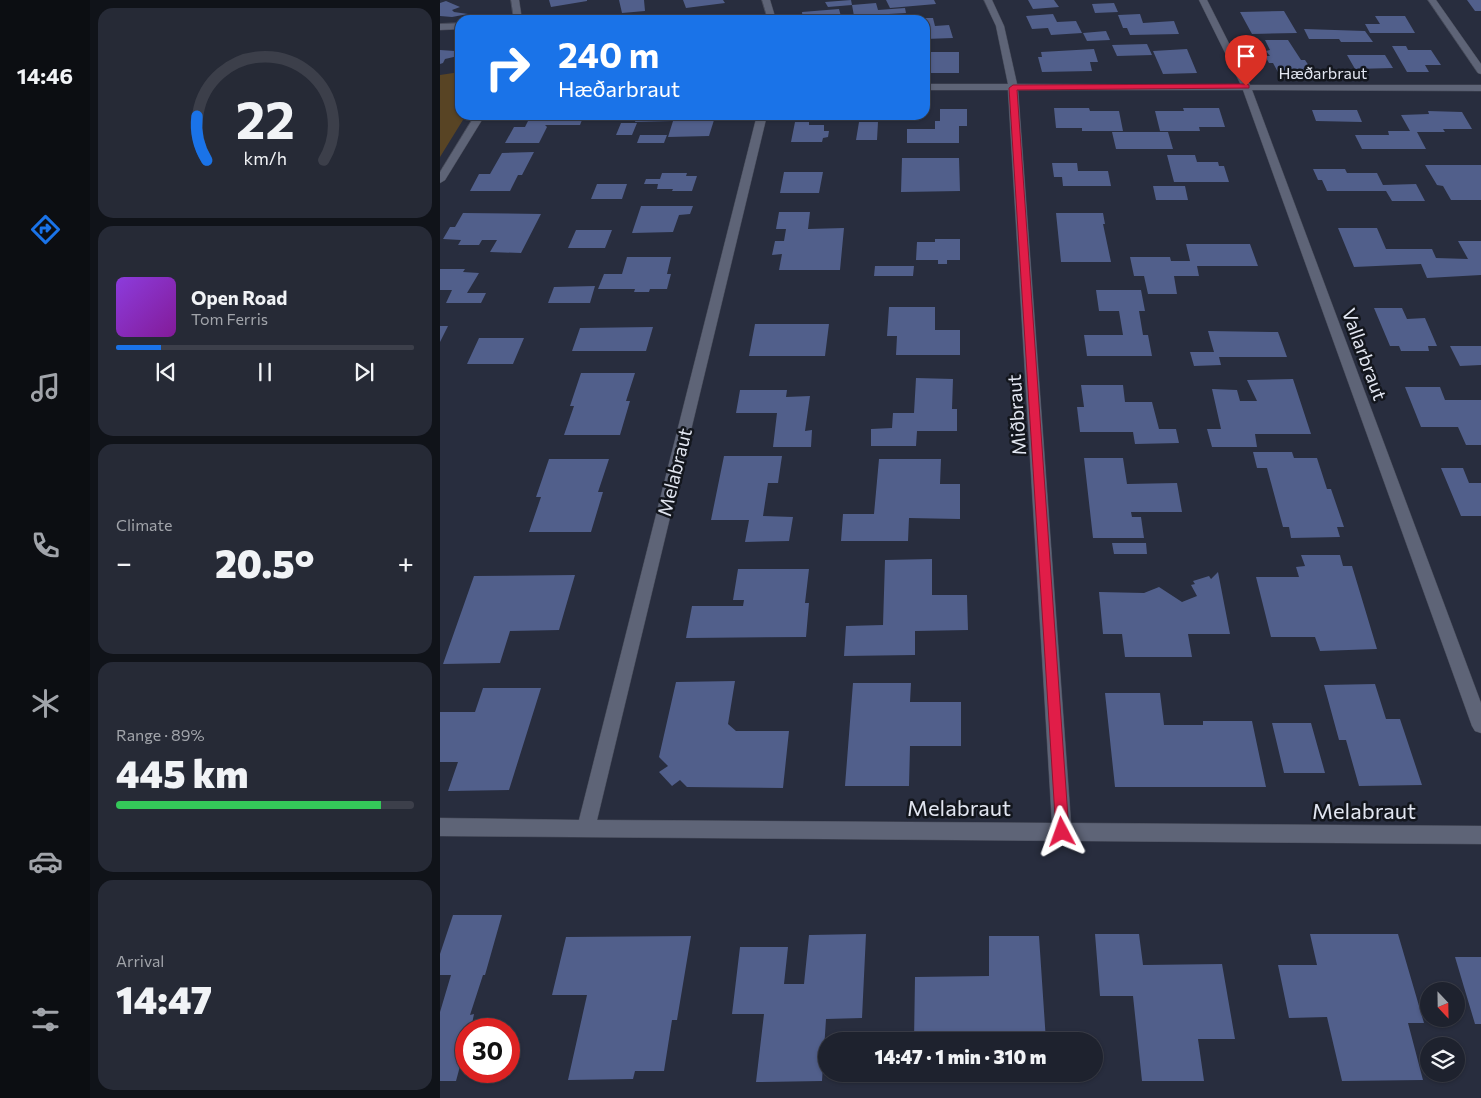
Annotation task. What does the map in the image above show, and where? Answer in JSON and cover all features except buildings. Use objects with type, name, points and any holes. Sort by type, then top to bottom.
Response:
[{"type":"street","points":[[515,0],[517,15]]},
{"type":"street","points":[[766,0],[770,15]]},
{"type":"street","name":"Miðbraut","points":[[988,0],[1000,26],[1013,88],[1062,832]]},
{"type":"street","name":"Vallarbraut","points":[[1203,0],[1246,86],[1481,726]]},
{"type":"street","points":[[1432,0],[1481,71]]},
{"type":"street","points":[[440,28],[455,26]]},
{"type":"street","name":"Hæðarbraut","points":[[930,87],[1246,86],[1481,88]]},
{"type":"street","points":[[440,180],[477,120]]},
{"type":"street","name":"Melabraut","points":[[586,828],[761,120]]},
{"type":"street","name":"Melabraut","points":[[440,827],[1481,834]]},
{"type":"shaded area","points":[[455,73],[455,120],[463,120],[440,157],[440,75]]},
{"type":"route","points":[[1062,832],[1013,88],[1246,86]]}]
